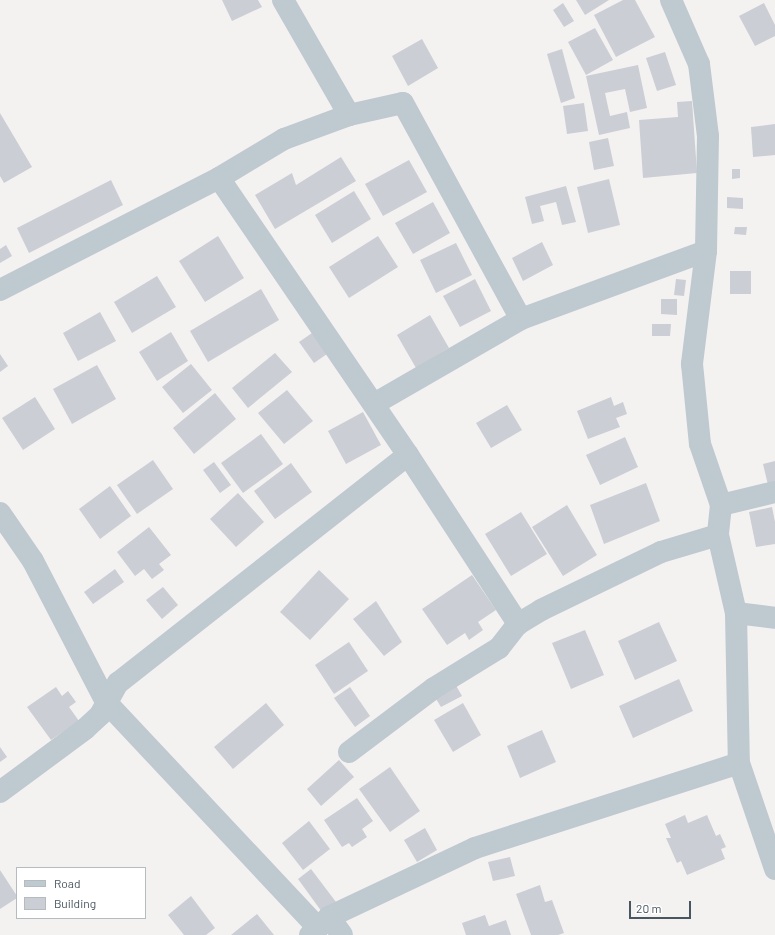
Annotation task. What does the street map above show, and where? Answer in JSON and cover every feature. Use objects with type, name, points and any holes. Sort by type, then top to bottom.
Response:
[{"type":"street","points":[[283,0],[349,115]]},
{"type":"street","points":[[671,0],[699,64],[708,136],[706,251],[692,364],[700,444],[721,505],[718,535],[736,613],[739,763],[775,869]]},
{"type":"street","points":[[0,290],[219,178],[284,138],[349,115],[403,103],[521,319]]},
{"type":"street","points":[[219,178],[374,404],[518,624]]},
{"type":"street","points":[[374,404],[521,319],[706,251]]},
{"type":"street","points":[[0,792],[85,729],[100,715],[106,702],[118,684],[408,455]]},
{"type":"street","points":[[721,505],[775,492]]},
{"type":"street","points":[[0,513],[33,561],[106,702],[319,927],[342,935]]},
{"type":"street","points":[[349,752],[434,688],[499,648],[518,624],[541,610],[661,552],[718,535]]},
{"type":"street","points":[[736,613],[775,618]]},
{"type":"street","points":[[319,927],[475,848],[739,763]]},
{"type":"building","points":[[222,0],[258,0],[262,7],[232,21]]},
{"type":"building","points":[[576,0],[609,0],[585,15]]},
{"type":"building","points":[[623,0],[635,0],[655,37],[616,57],[594,15]]},
{"type":"building","points":[[563,3],[574,21],[564,27],[553,10]]},
{"type":"building","points":[[764,3],[775,25],[775,36],[755,46],[739,16]]},
{"type":"building","points":[[595,28],[613,60],[586,75],[568,42]]},
{"type":"building","points":[[422,39],[438,68],[408,86],[392,56]]},
{"type":"building","points":[[562,49],[575,98],[561,103],[547,54]]},
{"type":"building","points":[[665,52],[676,85],[657,91],[646,58]]},
{"type":"building","points":[[638,65],[647,108],[630,112],[625,89],[605,93],[610,116],[627,112],[630,128],[599,135],[586,76]]},
{"type":"building","points":[[692,101],[697,173],[643,178],[639,120],[678,117],[677,102]]},
{"type":"building","points":[[584,103],[588,131],[567,134],[563,106]]},
{"type":"building","points":[[0,113],[32,167],[4,183],[0,176]]},
{"type":"building","points":[[775,124],[775,155],[753,157],[751,127]]},
{"type":"building","points":[[608,138],[614,166],[594,170],[589,142]]},
{"type":"building","points":[[341,157],[356,181],[275,229],[255,195],[292,173],[296,185]]},
{"type":"building","points":[[409,160],[427,192],[383,216],[365,184]]},
{"type":"building","points":[[732,169],[740,169],[740,178],[732,179]]},
{"type":"building","points":[[609,179],[620,225],[588,233],[577,187]]},
{"type":"building","points":[[111,180],[123,205],[29,253],[17,228]]},
{"type":"building","points":[[566,186],[576,222],[562,225],[556,202],[540,206],[544,221],[532,224],[525,197]]},
{"type":"building","points":[[354,191],[371,219],[332,243],[315,215]]},
{"type":"building","points":[[727,197],[743,198],[743,209],[727,208]]},
{"type":"building","points":[[433,202],[450,233],[413,254],[395,223]]},
{"type":"building","points":[[735,227],[747,227],[746,235],[734,234]]},
{"type":"building","points":[[218,236],[244,278],[205,302],[179,261]]},
{"type":"building","points":[[378,236],[398,267],[349,298],[329,267]]},
{"type":"building","points":[[542,242],[553,265],[523,281],[512,258]]},
{"type":"building","points":[[456,243],[472,275],[436,293],[420,260]]},
{"type":"building","points":[[6,245],[12,256],[0,263],[0,249]]},
{"type":"building","points":[[730,271],[751,271],[751,294],[730,294]]},
{"type":"building","points":[[157,276],[176,307],[132,333],[114,302]]},
{"type":"building","points":[[475,279],[491,311],[460,327],[443,296]]},
{"type":"building","points":[[676,279],[686,280],[684,296],[674,295]]},
{"type":"building","points":[[261,289],[279,320],[208,362],[190,331]]},
{"type":"building","points":[[661,299],[677,299],[677,315],[661,314]]},
{"type":"building","points":[[100,312],[116,341],[78,361],[63,333]]},
{"type":"building","points":[[430,315],[449,348],[416,368],[397,335]]},
{"type":"building","points":[[652,324],[671,324],[670,336],[652,336]]},
{"type":"building","points":[[171,332],[188,361],[157,381],[139,352]]},
{"type":"building","points":[[312,333],[327,354],[314,363],[299,342]]},
{"type":"building","points":[[275,353],[292,372],[248,408],[232,388]]},
{"type":"building","points":[[0,354],[8,366],[0,372]]},
{"type":"building","points":[[191,364],[212,390],[183,413],[162,387]]},
{"type":"building","points":[[97,365],[116,399],[72,424],[53,389]]},
{"type":"building","points":[[287,390],[313,421],[284,444],[258,413]]},
{"type":"building","points":[[215,393],[236,419],[194,454],[173,428]]},
{"type":"building","points":[[35,397],[55,429],[23,450],[2,418]]},
{"type":"building","points":[[611,397],[614,406],[623,402],[627,414],[616,418],[620,427],[588,439],[577,411]]},
{"type":"building","points":[[507,405],[522,430],[491,448],[476,423]]},
{"type":"building","points":[[363,412],[381,445],[346,464],[328,431]]},
{"type":"building","points":[[261,434],[283,464],[243,493],[221,463]]},
{"type":"building","points":[[625,437],[638,467],[600,485],[586,455]]},
{"type":"building","points":[[153,460],[173,489],[137,514],[117,485]]},
{"type":"building","points":[[775,461],[775,483],[768,485],[763,464]]},
{"type":"building","points":[[214,462],[231,485],[220,493],[203,470]]},
{"type":"building","points":[[291,463],[312,492],[275,519],[254,491]]},
{"type":"building","points":[[646,483],[660,521],[604,544],[590,505]]},
{"type":"building","points":[[110,486],[131,516],[100,539],[79,509]]},
{"type":"building","points":[[238,493],[264,522],[236,547],[210,519]]},
{"type":"building","points":[[567,505],[597,555],[563,576],[532,527]]},
{"type":"building","points":[[772,507],[775,522],[775,544],[756,547],[749,512]]},
{"type":"building","points":[[521,512],[547,554],[511,576],[485,534]]},
{"type":"building","points":[[149,527],[171,555],[159,564],[164,570],[152,579],[144,569],[135,576],[117,552]]},
{"type":"building","points":[[115,569],[124,582],[93,604],[84,592]]},
{"type":"building","points":[[319,570],[349,599],[310,640],[280,612]]},
{"type":"building","points":[[472,575],[496,610],[478,622],[483,630],[469,640],[465,633],[447,645],[422,609]]},
{"type":"building","points":[[163,587],[178,605],[162,619],[146,600]]},
{"type":"building","points":[[376,601],[402,642],[384,656],[353,619]]},
{"type":"building","points":[[659,622],[677,661],[635,680],[618,641]]},
{"type":"building","points":[[585,630],[604,675],[571,689],[552,643]]},
{"type":"building","points":[[349,642],[368,671],[334,694],[315,665]]},
{"type":"building","points":[[679,679],[693,711],[633,738],[619,706]]},
{"type":"building","points":[[454,682],[462,696],[441,707],[433,694]]},
{"type":"building","points":[[56,687],[62,696],[68,691],[76,702],[69,707],[79,721],[51,740],[27,707]]},
{"type":"building","points":[[350,687],[370,716],[355,727],[334,698]]},
{"type":"building","points":[[266,703],[284,725],[233,769],[214,747]]},
{"type":"building","points":[[463,703],[481,735],[453,752],[434,720]]},
{"type":"building","points":[[542,730],[556,762],[520,778],[507,746]]},
{"type":"building","points":[[0,747],[7,757],[0,762]]},
{"type":"building","points":[[339,760],[354,777],[321,806],[307,789]]},
{"type":"building","points":[[390,767],[420,811],[390,832],[359,789]]},
{"type":"building","points":[[357,798],[373,821],[362,829],[367,837],[352,847],[349,843],[342,847],[324,820]]},
{"type":"building","points":[[685,815],[688,823],[707,815],[716,836],[720,834],[726,847],[721,849],[725,859],[687,875],[681,861],[677,863],[666,838],[671,838],[665,824]]},
{"type":"building","points":[[309,821],[330,849],[303,870],[282,843]]},
{"type":"building","points":[[425,828],[437,850],[417,862],[404,840]]},
{"type":"building","points":[[510,857],[515,876],[493,881],[488,862]]},
{"type":"building","points":[[311,869],[336,902],[322,912],[298,879]]},
{"type":"building","points":[[0,870],[16,894],[16,899],[0,909]]},
{"type":"building","points":[[540,885],[545,902],[552,900],[564,933],[558,935],[531,935],[516,894]]},
{"type":"building","points":[[191,896],[215,928],[206,935],[184,935],[168,915]]},
{"type":"building","points":[[257,914],[274,935],[231,935]]},
{"type":"building","points":[[485,915],[489,926],[506,920],[511,935],[466,935],[462,923]]}]
